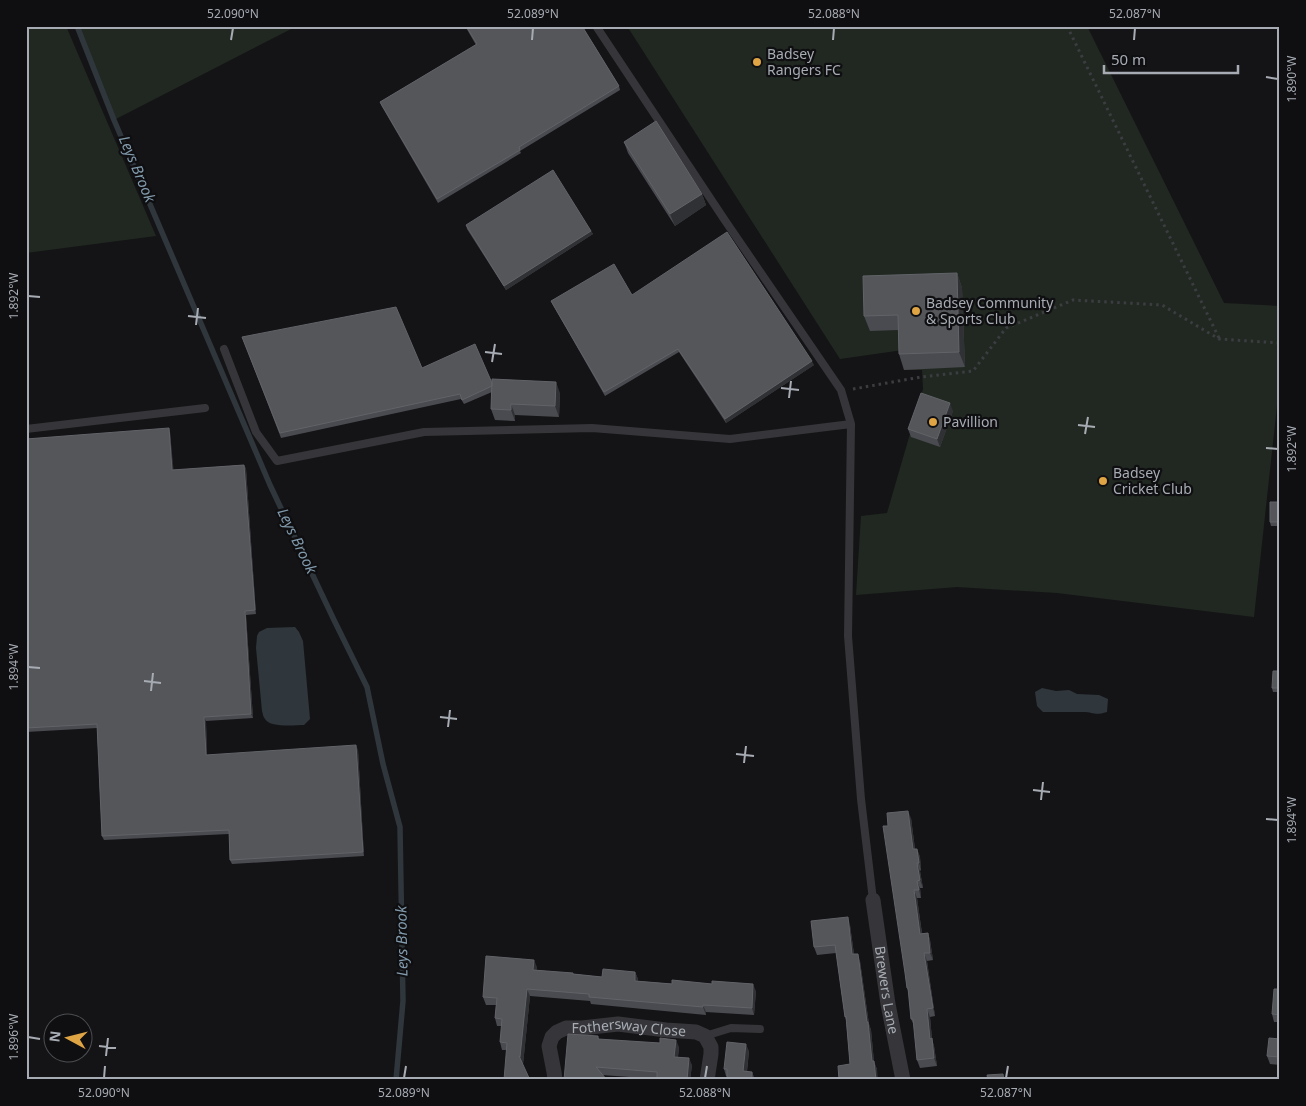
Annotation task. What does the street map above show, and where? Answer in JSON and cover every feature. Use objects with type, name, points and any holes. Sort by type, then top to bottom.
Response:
[{"type":"street","name":"Brewers Lane","points":[[873,900],[888,1004],[903,1080]]},
{"type":"street","name":"Fothersway Close","points":[[555,1080],[549,1046],[552,1037],[557,1032],[566,1028],[618,1024],[696,1032],[705,1036],[711,1047],[707,1080]]},
{"type":"lane","points":[[596,26],[724,220],[841,390],[851,424],[848,636],[861,799],[873,900]]},
{"type":"lane","points":[[224,349],[256,432],[276,461],[424,432],[592,428],[730,439],[851,424]]},
{"type":"lane","points":[[26,429],[205,408]]},
{"type":"lane","points":[[705,1036],[731,1028],[760,1029]]},
{"type":"path","points":[[1067,26],[1219,339]]},
{"type":"path","points":[[841,390],[921,376],[972,371],[1006,328],[1073,300],[1162,305],[1219,339],[1280,343]]},
{"type":"shaded area","points":[[26,26],[66,26],[156,236],[26,253]]},
{"type":"shaded area","points":[[77,26],[297,26],[114,120]]},
{"type":"shaded area","points":[[627,26],[1087,26],[1224,303],[1280,306],[1280,378],[1254,617],[1057,593],[957,587],[856,595],[861,516],[887,513],[923,389],[922,370],[904,370],[903,350],[840,359]]},
{"type":"shaded area","points":[[295,627],[303,641],[310,719],[304,725],[272,724],[264,717],[262,711],[256,648],[257,636],[259,632],[267,628]]},
{"type":"shaded area","points":[[1042,688],[1056,691],[1069,690],[1077,694],[1099,695],[1108,699],[1107,712],[1097,714],[1043,712],[1037,706],[1035,692]]},
{"type":"building","points":[[466,26],[582,26],[619,86],[519,147],[520,150],[437,199],[380,102],[477,44]]},
{"type":"building","points":[[656,121],[702,194],[670,214],[624,142]]},
{"type":"building","points":[[553,170],[591,231],[504,286],[466,225]]},
{"type":"building","points":[[727,232],[812,361],[725,419],[678,349],[604,392],[551,301],[614,264],[632,295]]},
{"type":"building","name":"Badsey Community & Sports Club","points":[[957,273],[959,352],[899,354],[898,315],[864,316],[863,276]]},
{"type":"building","points":[[396,307],[422,368],[475,344],[492,386],[462,400],[460,394],[280,433],[242,337]]},
{"type":"building","points":[[492,379],[556,382],[555,406],[511,404],[511,410],[491,409]]},
{"type":"building","name":"Pavillion","points":[[921,393],[950,403],[937,439],[908,429]]},
{"type":"building","points":[[169,428],[172,470],[244,465],[255,610],[245,611],[251,714],[204,717],[206,755],[356,745],[363,852],[230,860],[229,830],[102,836],[97,724],[26,728],[26,439]]},
{"type":"building","points":[[1270,502],[1280,502],[1280,522],[1270,522]]},
{"type":"building","points":[[1273,671],[1280,671],[1280,688],[1272,688]]},
{"type":"building","points":[[908,811],[913,849],[917,849],[919,863],[917,863],[920,880],[917,881],[919,890],[914,890],[920,934],[928,933],[930,953],[924,953],[933,1008],[927,1009],[934,1058],[917,1060],[913,1019],[911,1019],[883,826],[888,826],[887,813]]},
{"type":"building","points":[[848,917],[852,954],[858,954],[876,1080],[839,1080],[838,1066],[850,1064],[846,1016],[835,945],[814,947],[811,921]]},
{"type":"building","points":[[486,956],[534,960],[533,970],[602,977],[603,969],[635,972],[635,981],[672,984],[672,980],[712,984],[712,981],[753,984],[752,1008],[703,1005],[703,1007],[589,997],[589,994],[527,989],[519,1056],[530,1080],[504,1080],[507,1043],[500,1042],[502,1019],[495,1018],[497,998],[483,997]]},
{"type":"building","points":[[1274,989],[1280,989],[1280,1015],[1272,1014]]},
{"type":"building","points":[[568,1034],[598,1036],[598,1039],[660,1043],[660,1038],[676,1040],[674,1057],[689,1058],[687,1080],[657,1078],[657,1072],[596,1067],[607,1080],[564,1080]]},
{"type":"building","points":[[1269,1038],[1280,1039],[1280,1057],[1267,1056]]},
{"type":"building","points":[[727,1042],[746,1044],[743,1071],[752,1072],[752,1080],[727,1080],[727,1069],[724,1069]]},
{"type":"building","points":[[1003,1074],[1004,1080],[988,1080],[987,1075]]},
{"type":"waterway","name":"Leys Brook","points":[[77,26],[114,120],[270,485],[367,687],[383,764],[400,827],[403,1001],[396,1080]]},
{"type":"place","name":"Badsey Rangers FC","points":[[757,62]]},
{"type":"place","name":"Badsey Community & Sports Club","points":[[916,311]]},
{"type":"place","name":"Pavillion","points":[[933,422]]},
{"type":"place","name":"Badsey Cricket Club","points":[[1103,481]]}]
